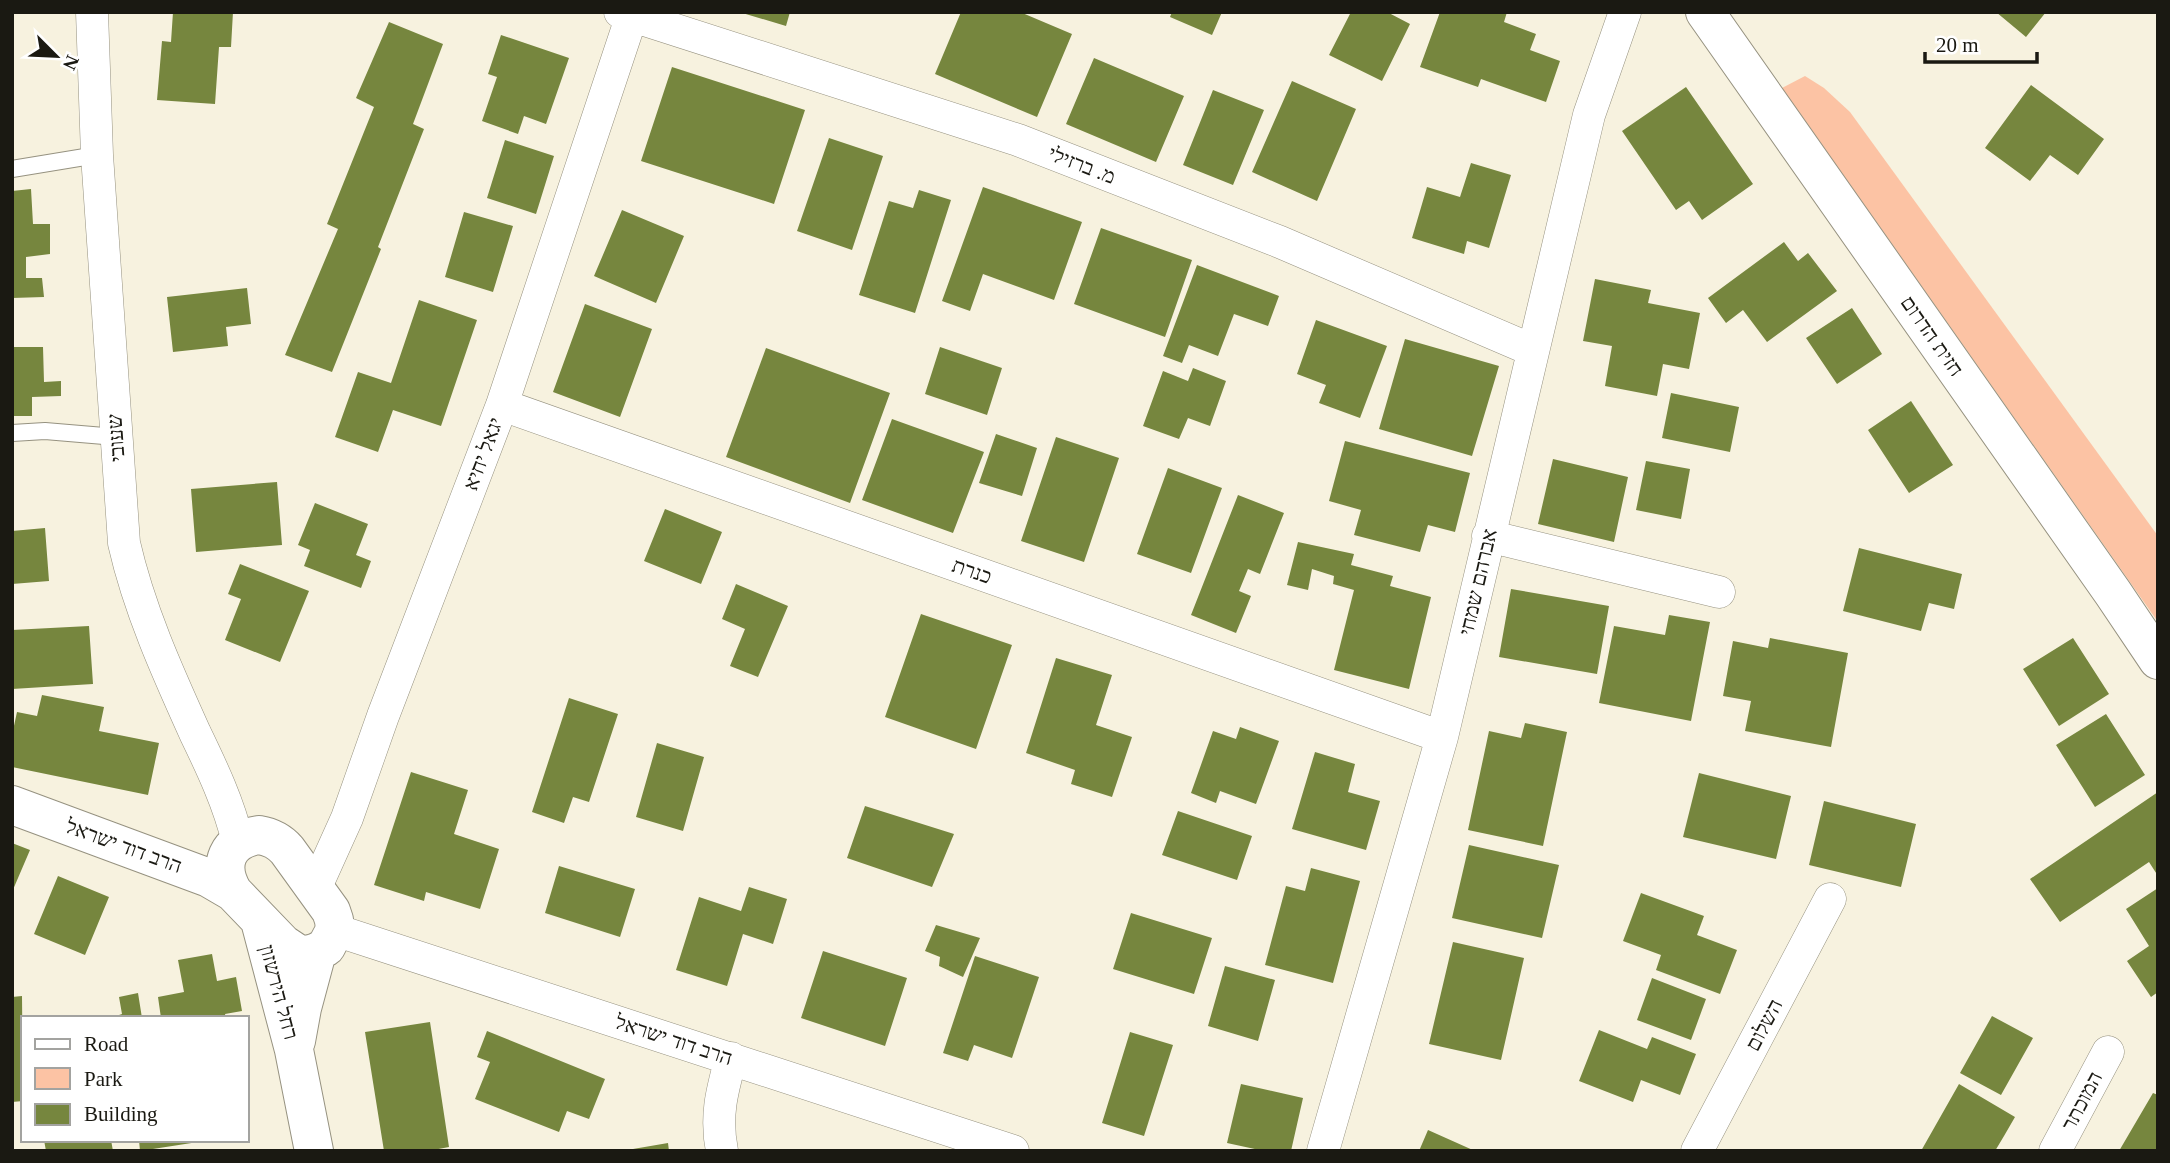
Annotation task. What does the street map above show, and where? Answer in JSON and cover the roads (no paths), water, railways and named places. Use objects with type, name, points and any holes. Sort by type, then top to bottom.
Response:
[{"type":"street","name":"שעובי","points":[[92,12],[97,155],[124,543],[133,580],[164,664],[223,794],[238,842]]},
{"type":"street","name":"אברהם שמחי","points":[[1323,1151],[1442,737],[1589,116],[1625,12]]},
{"type":"street","name":"חזית הדרום","points":[[1704,12],[2158,660]]},
{"type":"street","name":"מ. ברזילי","points":[[628,13],[1018,140],[1280,242],[1532,350]]},
{"type":"street","name":"יגאל יחיא","points":[[314,889],[347,818],[383,716],[502,405],[628,13]]},
{"type":"street","name":"כנרת","points":[[502,405],[1442,737]]},
{"type":"street","points":[[1488,537],[1719,592]]},
{"type":"street","name":"הרב דוד ישראל","points":[[12,805],[209,878],[233,892],[290,950],[308,955],[326,941],[731,1058],[1013,1151]]},
{"type":"street","points":[[233,892],[225,871],[231,849],[249,837],[270,837],[279,842],[331,911],[334,920],[326,941]]},
{"type":"street","name":"השלום","points":[[1697,1151],[1830,899]]},
{"type":"street","name":"רחל הירשזון","points":[[259,918],[294,1050]]},
{"type":"street","name":"רחל הירשזון","points":[[294,1050],[302,1008],[326,941]]},
{"type":"street","points":[[294,1050],[314,1151]]},
{"type":"street","name":"המוכתר","points":[[2055,1151],[2108,1052]]},
{"type":"street","points":[[722,1151],[720,1097],[731,1058]]},
{"type":"lane","points":[[12,169],[97,155]]},
{"type":"lane","points":[[12,433],[45,431],[116,437]]}]
